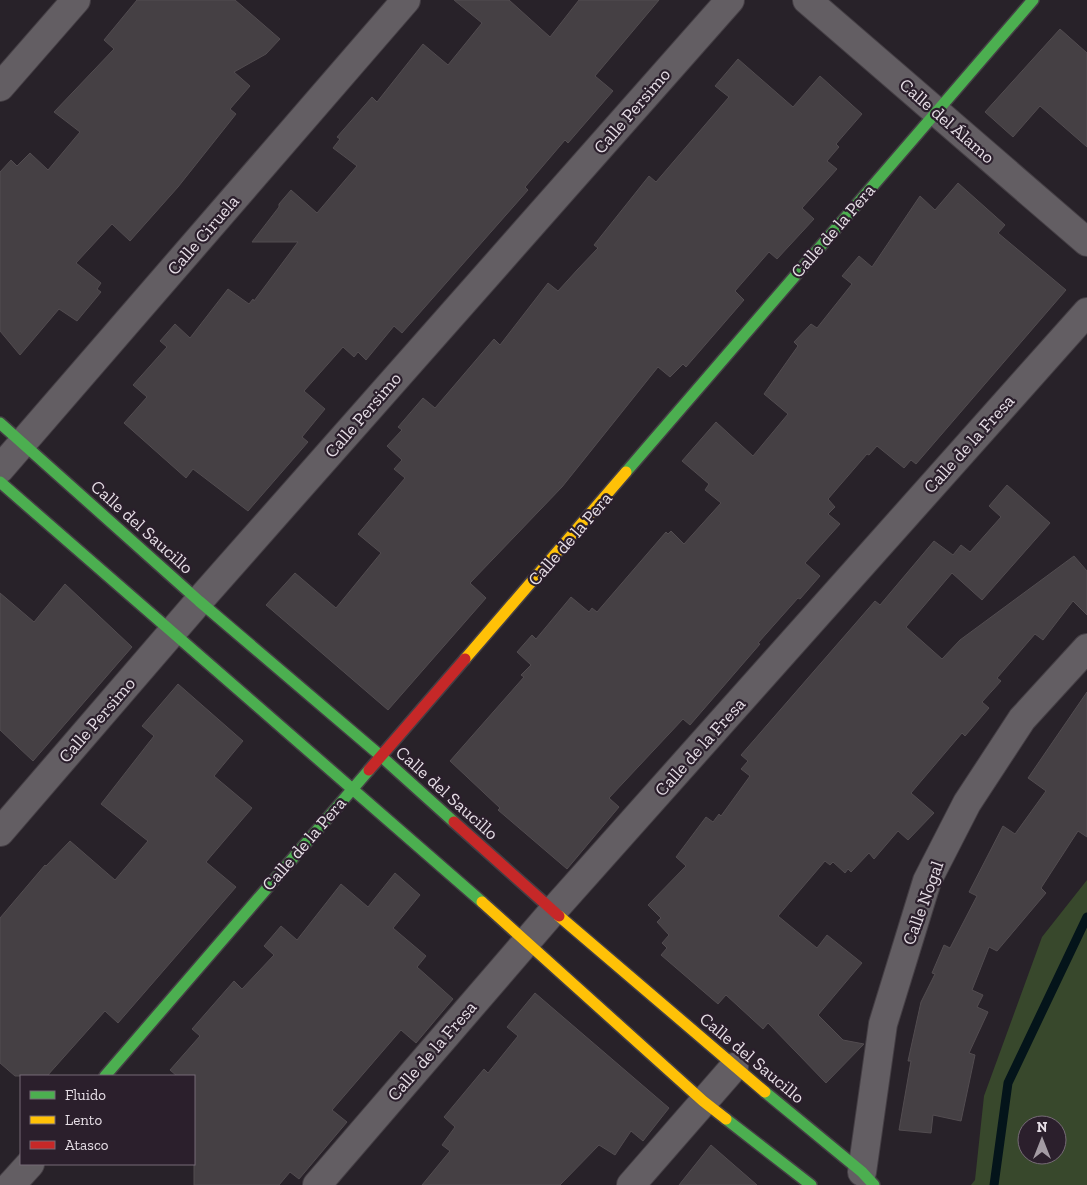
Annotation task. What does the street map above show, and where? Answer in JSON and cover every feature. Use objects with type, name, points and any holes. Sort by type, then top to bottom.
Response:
[{"type":"street","points":[[0,87],[76,0]]},
{"type":"street","name":"Calle Ciruela","points":[[0,469],[406,0]]},
{"type":"street","name":"Calle Persimo","points":[[0,832],[199,601],[730,0]]},
{"type":"street","name":"Calle del Álamo","points":[[807,0],[1087,242]]},
{"type":"street","name":"Calle de la Pera","points":[[106,1075],[352,788],[382,757],[936,111],[1034,0]]},
{"type":"street","name":"Calle de la Fresa","points":[[317,1185],[553,911],[1087,312]]},
{"type":"street","name":"Calle del Saucillo","points":[[0,423],[199,601],[382,757],[553,911],[734,1067],[868,1178]]},
{"type":"street","points":[[0,482],[527,941],[703,1101],[811,1185]]},
{"type":"street","name":"Calle Nogal","points":[[868,1178],[883,1024],[927,881],[966,804],[1022,719],[1087,648]]},
{"type":"street","points":[[631,1185],[734,1067]]},
{"type":"street","points":[[11,1185],[29,1165]]},
{"type":"green space","points":[[1087,880],[1087,1185],[971,1185],[975,1180],[984,1096],[1042,937]]},
{"type":"building","points":[[137,0],[235,0],[280,39],[266,54],[234,72],[250,86],[230,109],[236,114],[178,187],[130,241],[112,224],[76,263],[101,283],[97,289],[101,292],[77,321],[59,309],[20,355],[0,331],[0,172],[11,160],[17,166],[30,153],[48,170],[80,132],[54,112],[114,49],[104,40]]},
{"type":"building","points":[[454,0],[509,0],[550,37],[579,0],[659,0],[595,76],[613,91],[568,143],[565,140],[525,187],[528,190],[402,333],[394,326],[366,360],[358,352],[354,357],[343,347],[304,391],[325,409],[302,437],[308,442],[248,511],[193,469],[186,478],[124,423],[147,397],[133,385],[167,347],[160,341],[175,324],[190,338],[228,289],[249,304],[253,299],[254,301],[298,242],[252,242],[279,207],[279,204],[291,190],[317,213],[357,166],[333,148],[340,139],[337,137],[372,97],[377,102],[423,44],[448,65],[482,23]]},
{"type":"building","points":[[1060,29],[1087,53],[1087,147],[1040,106],[1013,137],[985,112]]},
{"type":"building","points":[[738,59],[793,107],[820,76],[862,114],[836,144],[839,147],[827,161],[837,169],[802,208],[814,219],[777,259],[769,252],[735,291],[744,300],[686,367],[683,364],[670,377],[658,367],[562,487],[470,583],[486,598],[388,710],[266,605],[295,573],[336,608],[381,553],[358,534],[405,478],[394,469],[402,460],[387,446],[402,430],[398,427],[423,398],[435,408],[494,339],[500,345],[548,283],[558,291],[598,248],[594,245],[649,176],[656,182],[729,97],[715,86]]},
{"type":"building","points":[[958,183],[1005,225],[998,233],[1066,290],[916,464],[911,460],[904,468],[877,446],[869,455],[867,454],[828,499],[835,507],[828,514],[840,524],[805,563],[820,576],[758,643],[760,644],[690,725],[683,719],[609,798],[619,807],[567,869],[498,810],[500,808],[450,761],[524,677],[521,675],[531,665],[517,652],[532,635],[536,639],[571,597],[589,612],[592,608],[597,612],[666,532],[668,534],[671,531],[684,544],[721,503],[705,490],[709,484],[682,461],[716,422],[753,456],[788,414],[764,394],[798,346],[794,342],[811,324],[817,328],[852,284],[842,276],[859,256],[872,267],[920,196],[935,210]]},
{"type":"building","points":[[1007,485],[1050,523],[982,600],[952,573],[906,627],[942,659],[960,640],[1074,556],[1087,571],[1087,615],[1073,601],[1043,640],[1035,634],[997,678],[1001,681],[982,702],[989,708],[965,736],[962,733],[911,793],[934,813],[908,840],[898,831],[874,859],[869,853],[851,872],[848,869],[845,873],[833,862],[830,865],[825,861],[778,916],[817,948],[827,935],[862,963],[818,1015],[843,1040],[864,1044],[826,1083],[768,1023],[763,1029],[726,995],[718,1004],[661,955],[667,948],[662,943],[669,935],[657,922],[661,918],[648,905],[686,866],[676,857],[706,817],[713,822],[719,814],[721,816],[750,776],[741,769],[748,761],[741,755],[875,601],[880,605],[934,541],[953,555],[961,545],[970,552],[1001,517],[989,506]]},
{"type":"building","points":[[65,584],[132,647],[33,761],[0,730],[0,593],[34,622]]},
{"type":"building","points":[[178,684],[243,741],[214,776],[252,808],[206,862],[236,887],[118,1023],[105,1011],[48,1075],[15,1076],[0,1063],[0,918],[45,865],[70,841],[115,880],[148,841],[101,804],[154,736],[142,726]]},
{"type":"building","points":[[1087,692],[1087,837],[1078,831],[1041,888],[1046,893],[997,951],[989,947],[972,990],[983,995],[977,1007],[988,1012],[969,1053],[975,1055],[961,1121],[933,1115],[931,1133],[899,1130],[911,1061],[908,1061],[921,1002],[935,974],[932,973],[944,945],[950,948],[977,896],[969,892],[1003,826],[1015,834],[1046,791],[1028,778]]},
{"type":"building","points":[[395,873],[420,895],[393,928],[426,956],[417,967],[453,999],[416,1043],[401,1030],[332,1110],[347,1122],[299,1179],[290,1172],[279,1185],[194,1185],[195,1075],[176,1075],[170,1070],[200,1036],[192,1029],[234,981],[242,989],[274,955],[264,946],[281,926],[297,940],[341,884],[368,907]]},
{"type":"building","points":[[535,993],[669,1108],[643,1141],[631,1131],[615,1155],[599,1145],[560,1185],[422,1185],[450,1151],[442,1145],[455,1127],[444,1117],[484,1069],[488,1073],[518,1036],[507,1027]]},
{"type":"building","points":[[711,1145],[757,1185],[679,1185]]},
{"type":"waterway","points":[[994,1185],[1008,1083],[1087,917]]},
{"type":"traffic: fast","points":[[626,472],[1033,0]]},
{"type":"traffic: fast","points":[[0,423],[199,601],[382,757],[454,822]]},
{"type":"traffic: fast","points":[[0,482],[482,902]]},
{"type":"traffic: fast","points":[[106,1075],[369,770]]},
{"type":"traffic: fast","points":[[765,1092],[862,1172],[874,1185]]},
{"type":"traffic: fast","points":[[726,1119],[811,1185]]},
{"type":"traffic: slow","points":[[465,659],[626,472]]},
{"type":"traffic: slow","points":[[482,902],[703,1101],[726,1119]]},
{"type":"traffic: slow","points":[[559,916],[765,1092]]},
{"type":"traffic: jam","points":[[369,770],[465,659]]},
{"type":"traffic: jam","points":[[454,822],[559,916]]}]
